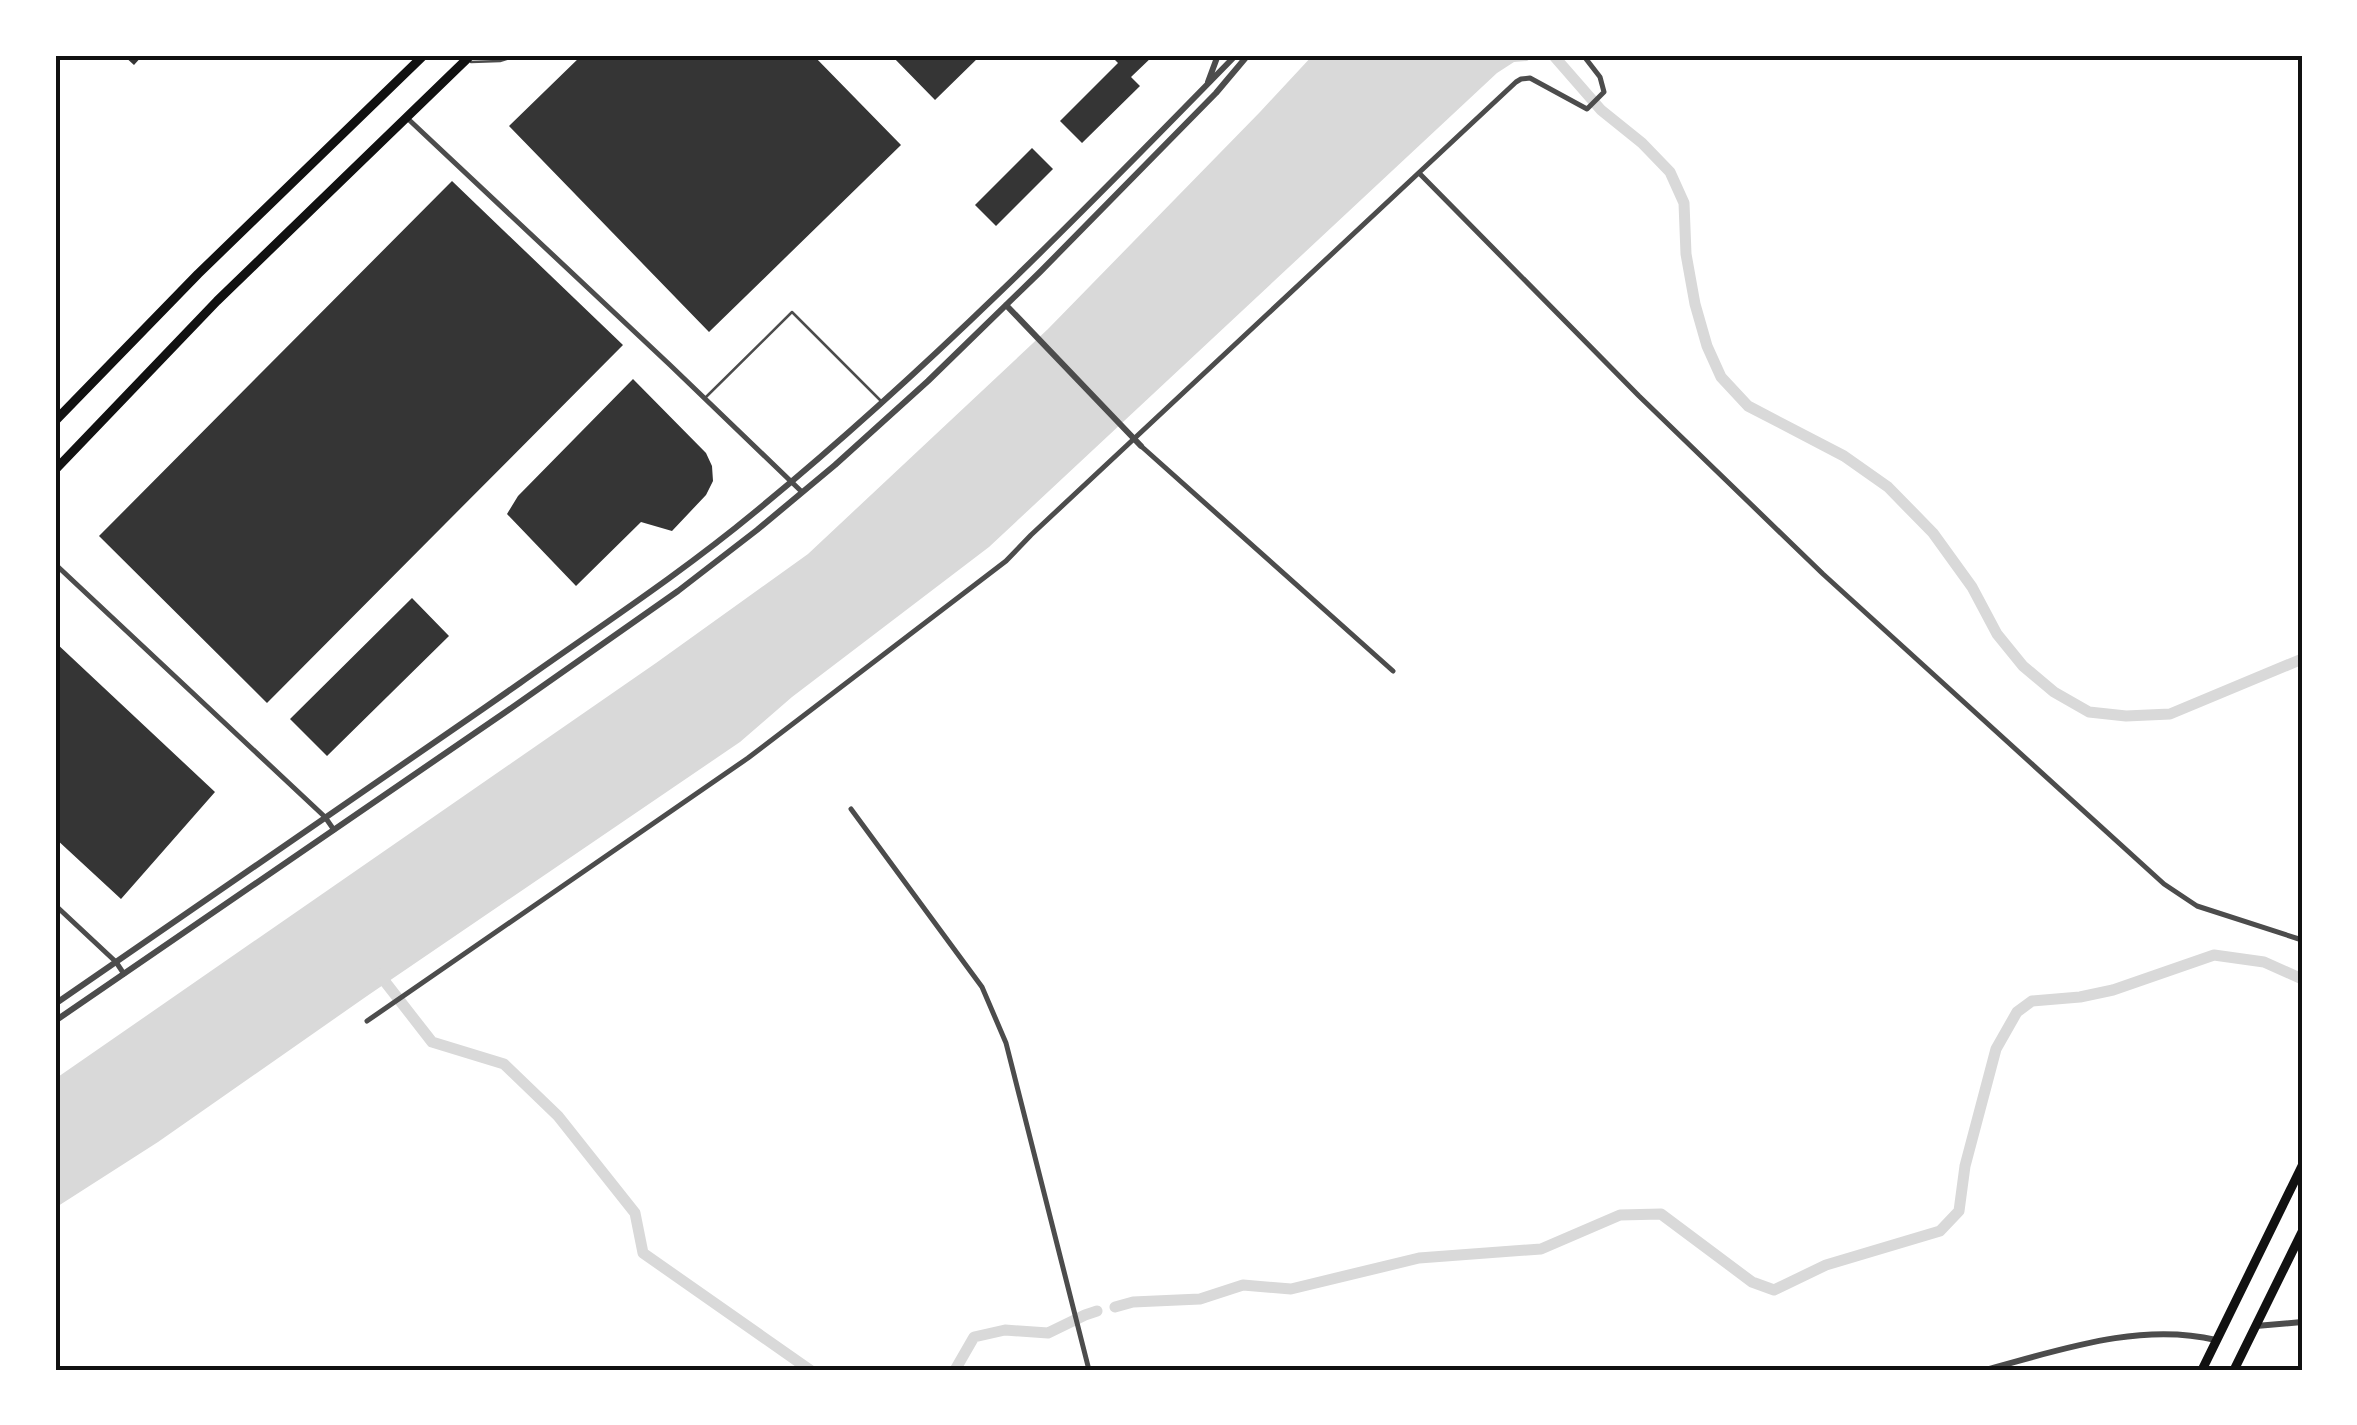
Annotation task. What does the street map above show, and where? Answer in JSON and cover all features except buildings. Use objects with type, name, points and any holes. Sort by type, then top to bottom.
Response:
[{"type":"main road","points":[[55,422],[198,274],[424,55]]},
{"type":"main road","points":[[55,470],[217,301],[468,58]]},
{"type":"main road","points":[[2202,1370],[2302,1166]]},
{"type":"main road","points":[[2234,1370],[2302,1232]]},
{"type":"street","points":[[1206,86],[1218,55]]},
{"type":"street","points":[[55,1004],[656,588],[752,514],[882,403],[1013,280],[1236,55]]},
{"type":"street","points":[[367,1021],[748,758],[1006,561],[1522,78],[1530,78],[1587,109],[1604,92],[1600,77],[1583,55]]},
{"type":"street","points":[[55,1021],[678,590],[802,492],[928,381],[1248,57]]},
{"type":"street","points":[[406,118],[802,492]]},
{"type":"street","points":[[1420,174],[1639,396],[1823,574],[2164,884],[2197,906],[2302,940]]},
{"type":"street","points":[[1006,304],[1141,446],[1393,671]]},
{"type":"street","points":[[55,564],[334,830]]},
{"type":"street","points":[[851,808],[982,987],[1006,1043],[1088,1370]]},
{"type":"street","points":[[55,905],[124,974]]},
{"type":"street","points":[[2256,1326],[2302,1322]]},
{"type":"street","points":[[1985,1370],[2112,1339],[2175,1333],[2216,1340]]},
{"type":"lane","points":[[508,59],[513,55]]},
{"type":"lane","points":[[468,58],[508,59],[520,55]]},
{"type":"lane","points":[[704,398],[792,312],[882,403]]},
{"type":"shaded area","points":[[1313,55],[1536,55],[1497,73],[989,547],[792,697],[740,742],[158,1142],[55,1208],[55,1079],[808,554],[1048,329]]},
{"type":"waterway","points":[[1553,55],[1601,110],[1670,172],[1684,203],[1686,254],[1695,304],[1721,377],[1748,406],[1844,456],[1888,487],[1933,533],[1972,587],[1997,634],[2023,666],[2054,692],[2089,712],[2126,716],[2170,714],[2302,659]]},
{"type":"waterway","points":[[1115,1307],[1133,1302],[1200,1299],[1243,1285],[1291,1289],[1419,1258],[1541,1249],[1620,1215],[1661,1214],[1752,1282],[1774,1290],[1826,1265],[1940,1231],[1959,1211],[1965,1166],[1996,1049],[2017,1012],[2032,1001],[2113,990],[2214,955],[2264,962],[2302,979]]},
{"type":"waterway","points":[[379,974],[432,1042],[504,1064],[558,1116],[635,1213],[643,1253],[810,1370]]},
{"type":"waterway","points":[[955,1370],[974,1337],[1005,1330],[1048,1333],[1097,1311]]}]
